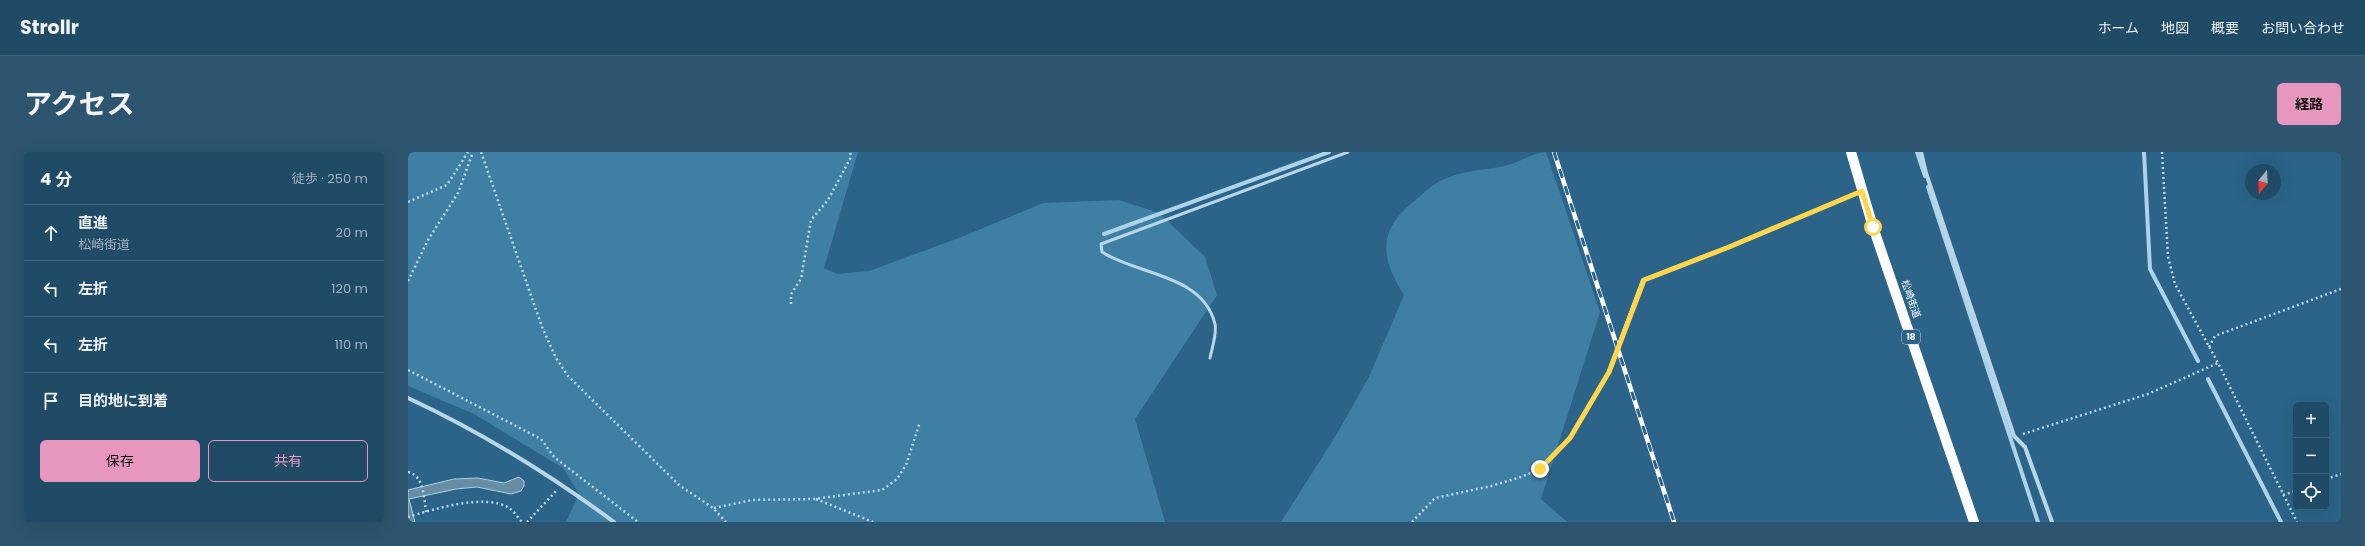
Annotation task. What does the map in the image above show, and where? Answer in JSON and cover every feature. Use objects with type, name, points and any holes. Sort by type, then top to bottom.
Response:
[{"type":"main road","name":"松崎街道","points":[[1851,152],[1862,191],[1974,522]]},
{"type":"street","points":[[1921,152],[1926,173],[2014,436],[2025,447],[2052,522]]},
{"type":"street","points":[[1609,372],[1644,280],[1729,247],[1862,191]]},
{"type":"street","points":[[408,398],[498,445],[562,484],[614,522]]},
{"type":"lane","points":[[1210,358],[1215,325],[1209,310],[1202,301],[1184,286],[1159,274],[1111,258],[1102,252],[1101,244],[1348,152]]},
{"type":"path","points":[[408,202],[447,185],[468,152]]},
{"type":"path","points":[[408,281],[428,240],[458,193],[473,152]]},
{"type":"path","points":[[481,152],[542,327],[556,358],[568,376],[680,485],[713,508],[726,522]]},
{"type":"path","points":[[791,304],[791,294],[801,279],[811,220],[828,200],[851,157],[850,152]]},
{"type":"path","points":[[2162,152],[2168,257],[2174,284],[2218,364],[2297,522]]},
{"type":"path","points":[[2209,347],[2215,336],[2341,289]]},
{"type":"path","points":[[2014,436],[2148,394],[2218,364]]},
{"type":"path","points":[[408,370],[541,439],[554,457],[638,522]]},
{"type":"path","points":[[1412,522],[1435,498],[1521,478],[1540,469],[1570,438],[1609,372]]},
{"type":"path","points":[[713,508],[752,500],[814,499],[882,490],[897,479],[906,465],[920,422]]},
{"type":"path","points":[[408,472],[412,473],[422,484],[426,512]]},
{"type":"path","points":[[2329,478],[2341,474]]},
{"type":"path","points":[[527,522],[562,484]]},
{"type":"path","points":[[2283,495],[2293,492]]},
{"type":"path","points":[[814,499],[873,522]]},
{"type":"path","points":[[408,517],[477,501],[495,503],[510,508],[522,522]]},
{"type":"shaded area","points":[[408,152],[858,152],[824,268],[837,274],[869,271],[959,238],[1043,203],[1119,200],[1159,213],[1205,257],[1217,295],[1135,419],[1165,522],[566,522],[579,494],[563,468],[474,414],[408,386]]},
{"type":"shaded area","points":[[1546,152],[1600,312],[1541,499],[1567,522],[1281,522],[1335,437],[1369,377],[1404,295],[1390,267],[1387,254],[1387,242],[1390,231],[1396,220],[1405,209],[1429,189],[1447,178],[1463,173],[1505,166],[1536,154]]},
{"type":"shaded area","points":[[519,477],[524,481],[524,486],[521,491],[511,494],[477,487],[456,489],[409,499],[415,522],[408,522],[408,490],[454,479],[478,478],[504,483]]},
{"type":"waterway","points":[[1104,234],[1329,152]]},
{"type":"waterway","points":[[1917,152],[1925,176]]},
{"type":"waterway","points":[[2144,152],[2150,269],[2198,361]]},
{"type":"waterway","points":[[1928,187],[2038,522]]},
{"type":"waterway","points":[[2208,379],[2281,522]]},
{"type":"railway","points":[[1554,152],[1674,522]]},
{"type":"route","points":[[1540,469],[1570,438],[1609,372],[1644,280],[1662,271],[1729,247],[1862,191],[1873,227]]}]
